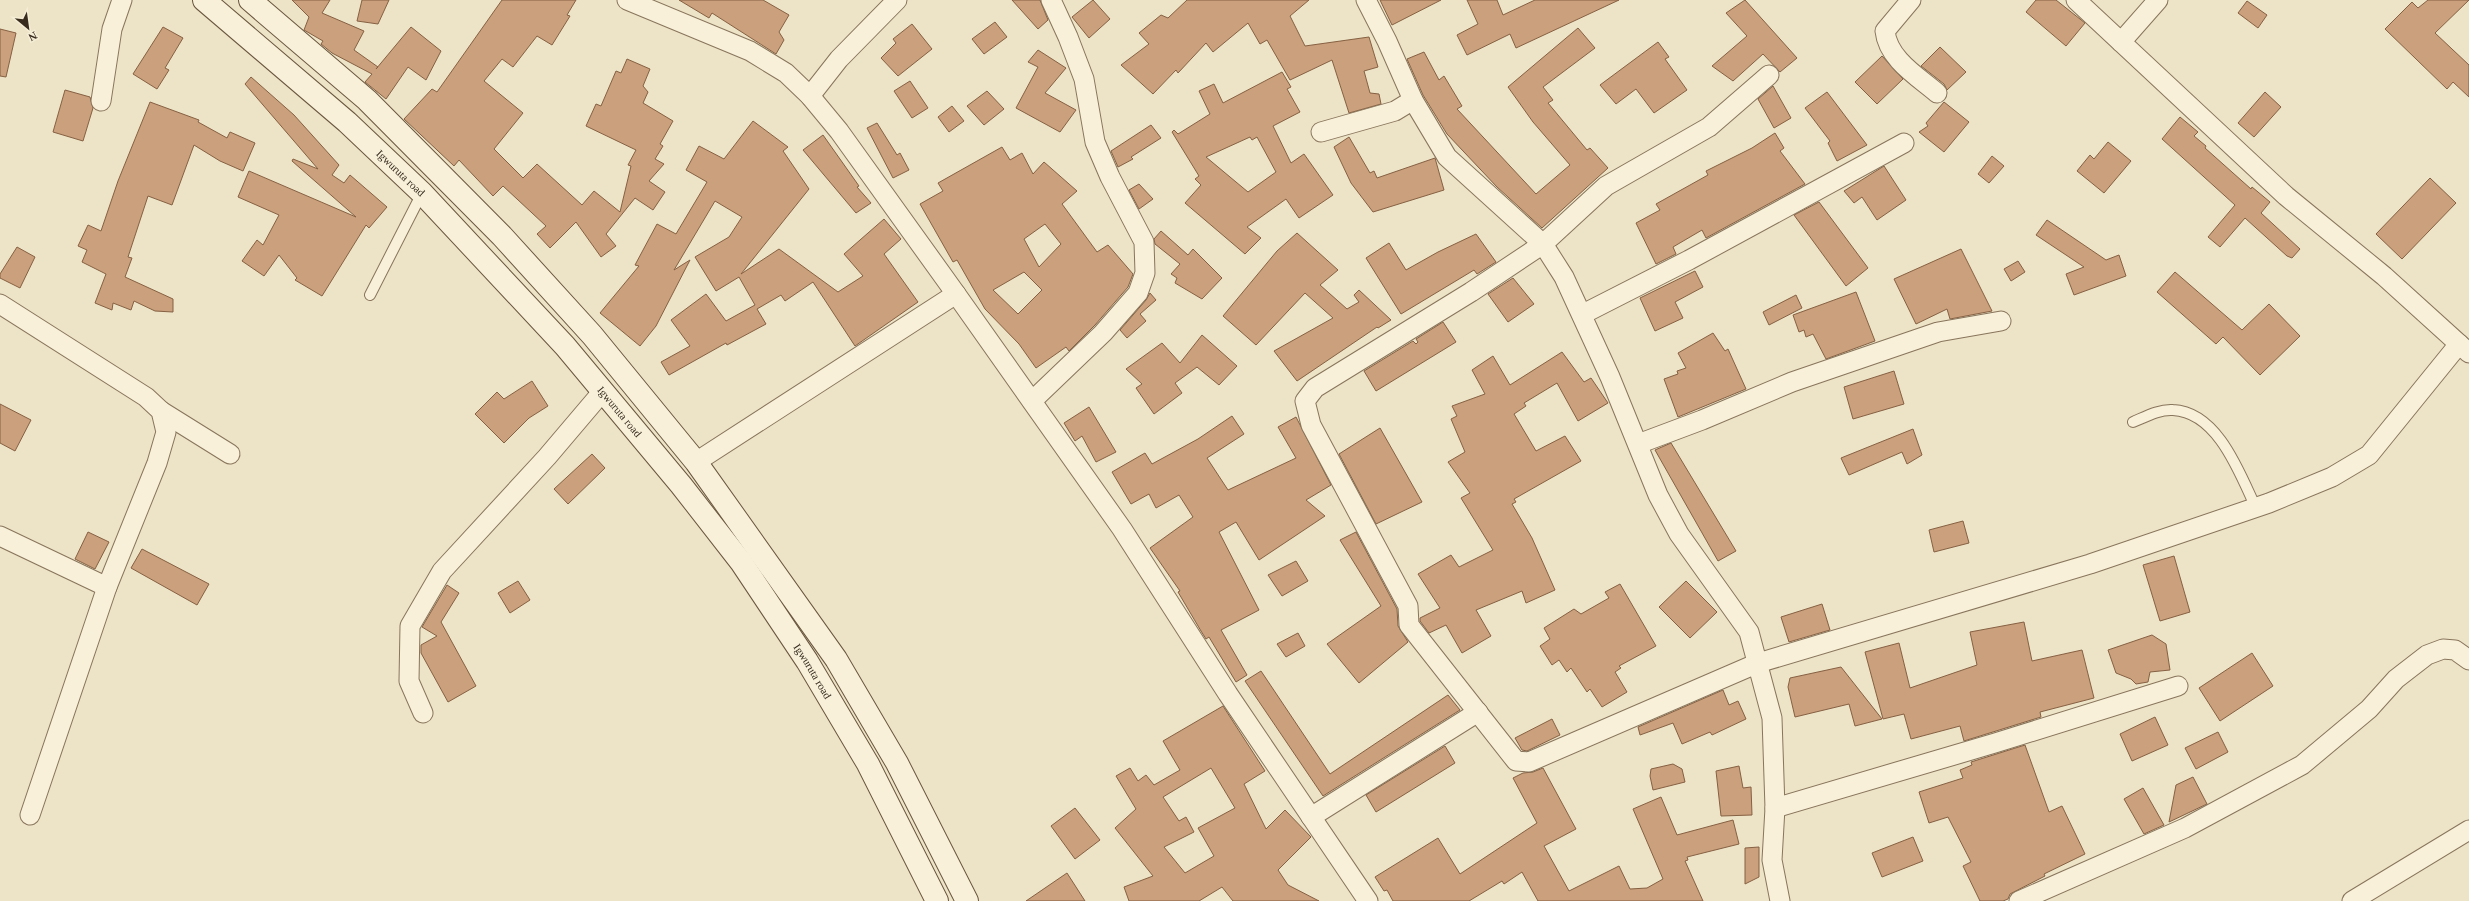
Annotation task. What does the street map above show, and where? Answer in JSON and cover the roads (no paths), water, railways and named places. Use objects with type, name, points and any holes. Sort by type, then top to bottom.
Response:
[{"type":"main road","name":"Igwuruta road","points":[[204,0],[347,122],[422,194],[565,346],[681,485],[741,562],[803,654],[868,764],[938,901]]},
{"type":"main road","points":[[250,0],[367,100],[502,236],[592,335],[696,462],[836,659],[896,763],[967,901]]},
{"type":"street","points":[[101,101],[112,29],[122,0]]},
{"type":"street","points":[[627,0],[750,51],[786,73],[810,96],[839,131],[1122,529],[1228,694],[1368,901]]},
{"type":"street","points":[[810,96],[839,59],[897,0]]},
{"type":"street","points":[[1032,401],[1108,328],[1138,293],[1145,273],[1144,242],[1110,178],[1095,142],[1084,79],[1068,37],[1051,0]]},
{"type":"street","points":[[1366,0],[1387,41],[1413,100],[1447,156],[1542,244],[1564,277],[1583,314],[1658,495],[1679,534],[1748,632],[1758,663],[1772,718],[1775,808],[1772,860],[1780,901]]},
{"type":"street","points":[[1911,0],[1885,31],[1887,44],[1896,58],[1937,93]]},
{"type":"street","points":[[1769,75],[1709,127],[1606,186],[1542,244],[1471,292],[1314,388],[1306,400],[1311,425],[1408,606],[1409,626],[1516,761],[1529,762],[1758,663],[2031,583],[2256,508],[2332,478],[2369,454],[2464,349],[2384,276],[2286,196],[2076,0]]},
{"type":"street","points":[[2121,42],[2158,0]]},
{"type":"street","points":[[1321,132],[1395,111],[1413,100]]},
{"type":"street","points":[[1583,314],[1689,260],[1904,143]]},
{"type":"street","points":[[696,462],[956,294]]},
{"type":"street","points":[[0,304],[146,397],[161,411],[230,454]]},
{"type":"street","points":[[1638,444],[1702,420],[1792,382],[1938,332],[2001,321]]},
{"type":"street","points":[[423,713],[410,681],[410,626],[442,571],[547,457],[603,391]]},
{"type":"street","points":[[30,815],[107,587],[157,463],[166,432],[161,411]]},
{"type":"street","points":[[0,536],[107,587]]},
{"type":"street","points":[[2019,901],[2185,828],[2302,765],[2369,709],[2396,679],[2427,655],[2443,650],[2455,650],[2469,660]]},
{"type":"street","points":[[1775,808],[1995,743],[2178,686]]},
{"type":"street","points":[[1312,817],[1478,712]]},
{"type":"street","points":[[2352,901],[2469,830]]},
{"type":"lane","points":[[370,295],[422,194]]},
{"type":"lane","points":[[2133,422],[2154,413],[2173,410],[2192,415],[2213,431],[2229,452],[2256,508]]}]
